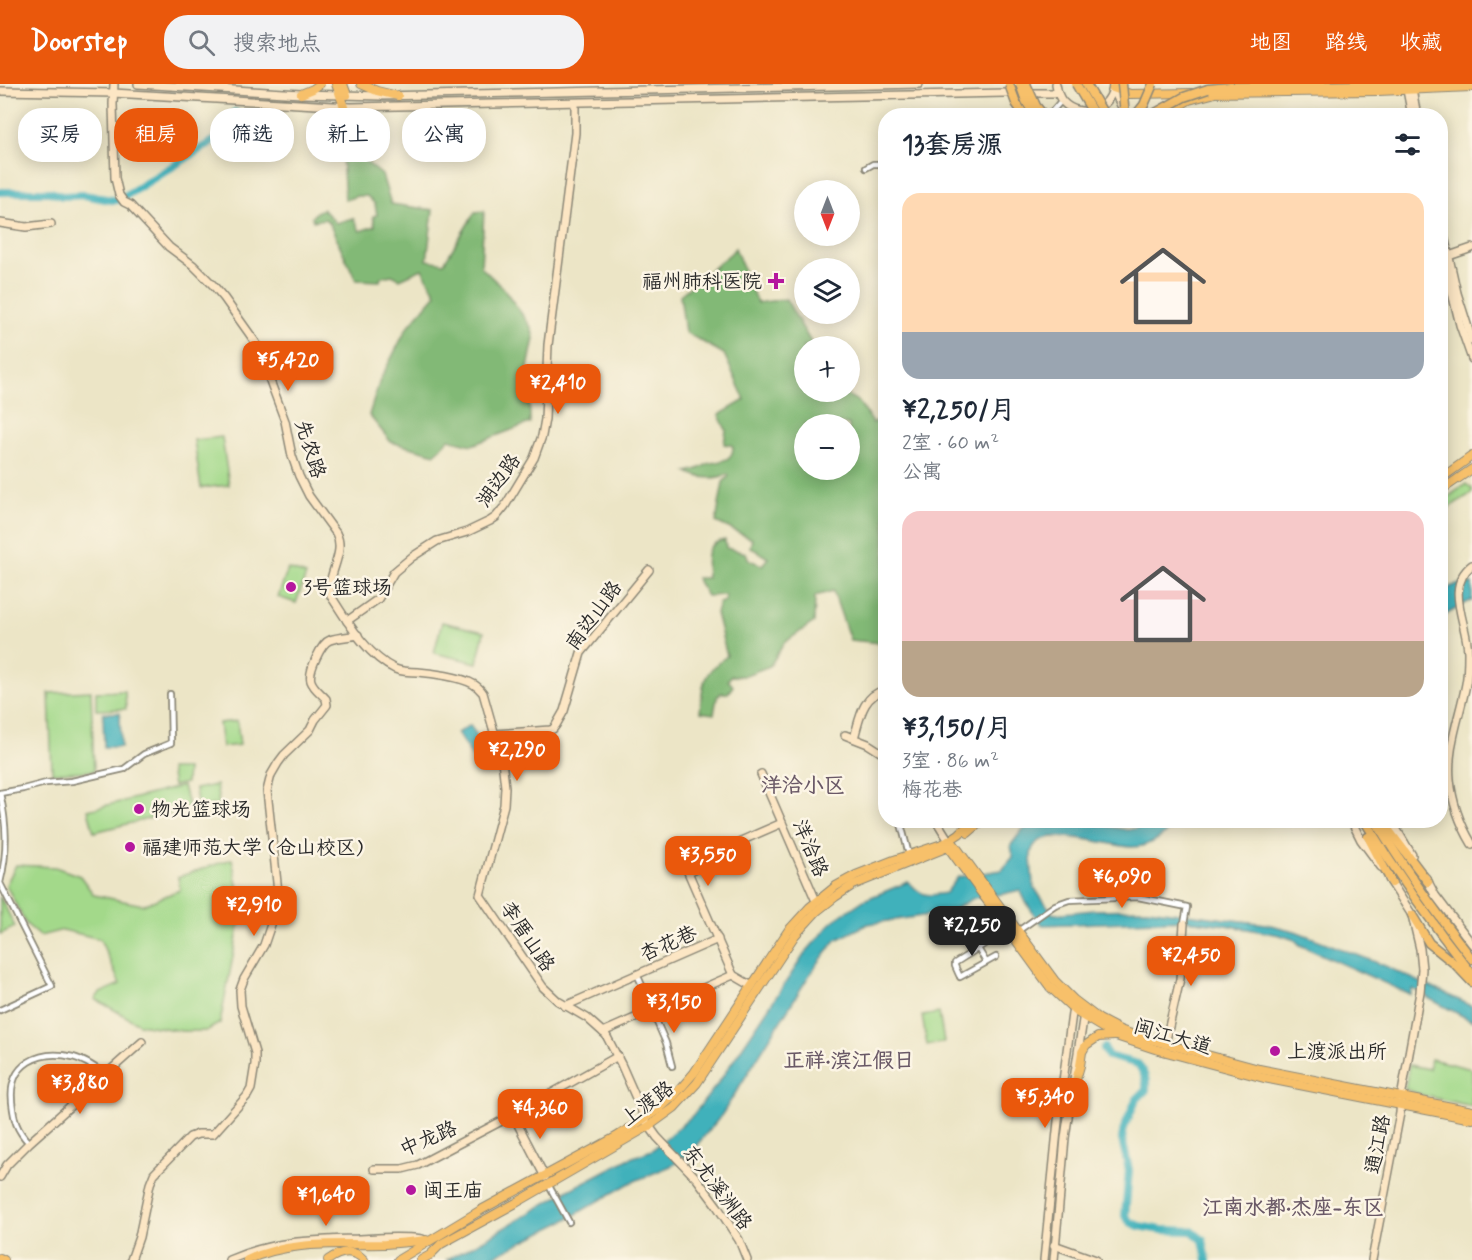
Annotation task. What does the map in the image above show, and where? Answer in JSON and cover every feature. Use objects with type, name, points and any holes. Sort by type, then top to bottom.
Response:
[{"type":"highway","points":[[1009,84],[1019,108]]},
{"type":"highway","points":[[1020,84],[1030,108]]},
{"type":"highway","points":[[1026,84],[1038,108]]},
{"type":"highway","points":[[1076,84],[1090,108]]},
{"type":"highway","points":[[1086,84],[1100,108]]},
{"type":"highway","points":[[1122,84],[1124,108]]},
{"type":"highway","points":[[1142,108],[1154,84]]},
{"type":"highway","points":[[1164,108],[1184,97],[1218,88],[1421,84],[1449,87]]},
{"type":"highway","points":[[1366,828],[1392,883]]},
{"type":"highway","points":[[1367,828],[1421,908],[1472,975]]},
{"type":"highway","points":[[1380,828],[1429,904],[1472,959]]},
{"type":"highway","points":[[1387,828],[1428,882]]},
{"type":"highway","points":[[1412,915],[1429,943],[1455,964],[1472,982]]},
{"type":"main road","points":[[301,94],[320,84]]},
{"type":"main road","points":[[336,84],[344,95]]},
{"type":"main road","points":[[343,84],[348,107]]},
{"type":"main road","points":[[361,84],[398,96]]},
{"type":"main road","points":[[1113,86],[1130,94],[1378,92],[1472,87]]},
{"type":"main road","points":[[1174,108],[1198,97],[1231,92]]},
{"type":"main road","points":[[1448,474],[1472,456]]},
{"type":"main road","points":[[1448,486],[1472,469]]},
{"type":"main road","points":[[949,843],[965,828]]},
{"type":"main road","points":[[949,843],[971,828]]},
{"type":"main road","name":"上渡路","points":[[647,1123],[691,1078],[788,931],[816,901],[856,875],[949,843]]},
{"type":"main road","name":"上渡路","points":[[420,1260],[433,1258],[441,1244],[616,1137],[674,1108],[697,1083],[795,935],[817,910],[853,885],[949,843]]},
{"type":"main road","name":"闽江大道","points":[[949,843],[989,897],[1043,978],[1059,996],[1116,1036],[1155,1049],[1264,1078],[1401,1102],[1472,1111]]},
{"type":"main road","name":"闽江大道","points":[[989,897],[1018,931],[1073,1005]]},
{"type":"main road","name":"闽江大道","points":[[1084,1013],[1129,1034],[1165,1044],[1259,1069],[1472,1119]]},
{"type":"main road","points":[[1072,1094],[1082,1052],[1086,1045],[1101,1036],[1116,1036]]},
{"type":"main road","name":"上渡路","points":[[398,1260],[481,1210],[547,1180]]},
{"type":"main road","points":[[247,1260],[289,1248],[431,1240]]},
{"type":"main road","points":[[411,1260],[441,1244]]},
{"type":"main road","points":[[328,1260],[343,1252],[350,1252],[361,1257]]},
{"type":"street","points":[[113,93],[114,84]]},
{"type":"street","points":[[138,84],[301,94],[398,96],[653,87],[919,84]]},
{"type":"street","points":[[1056,84],[1061,101],[1071,108]]},
{"type":"street","points":[[1113,86],[1122,108]]},
{"type":"street","points":[[1100,108],[1108,101],[1113,86]]},
{"type":"street","points":[[1409,90],[1411,108]]},
{"type":"street","points":[[1409,90],[1415,108]]},
{"type":"street","points":[[0,91],[113,93],[348,107],[1057,93]]},
{"type":"street","name":"先农路","points":[[113,93],[114,171],[119,195],[169,247],[193,265],[213,285],[258,349],[285,421],[298,476],[309,496],[339,538],[339,551],[330,592],[358,636]]},
{"type":"street","points":[[1054,108],[1061,101]]},
{"type":"street","name":"湖边路","points":[[347,621],[376,601],[397,569],[434,542],[467,532],[494,519],[505,506],[538,449],[544,430],[548,345],[575,133],[575,103]]},
{"type":"street","points":[[866,168],[878,164]]},
{"type":"street","points":[[0,223],[26,227],[51,224]]},
{"type":"street","points":[[1448,256],[1472,248]]},
{"type":"street","points":[[1448,268],[1472,340]]},
{"type":"street","points":[[1448,274],[1460,325],[1472,359]]},
{"type":"street","points":[[1472,565],[1464,573],[1459,584],[1458,598],[1467,646],[1467,672],[1451,747],[1450,778],[1458,815],[1472,844]]},
{"type":"street","name":"南边山路","points":[[495,734],[553,729],[564,711],[581,653],[649,570]]},
{"type":"street","points":[[131,1260],[154,1174],[190,1137],[198,1134],[213,1134],[250,1092],[255,1056],[241,1006],[240,990],[264,945],[279,901],[267,786],[281,758],[311,729],[327,705],[326,699],[315,688],[310,678],[315,660],[324,645],[332,639],[358,636]]},
{"type":"street","name":"李厝山路","points":[[358,636],[373,653],[396,669],[467,681],[476,685],[484,696],[504,776],[505,800],[480,895],[540,984],[565,1006],[587,1018],[603,1032],[618,1056],[647,1123]]},
{"type":"street","points":[[854,738],[867,700],[878,693]]},
{"type":"street","points":[[0,1010],[52,986],[0,884],[7,839],[0,793],[46,783],[72,782],[124,769],[144,754],[171,743],[170,694]]},
{"type":"street","points":[[845,735],[878,750]]},
{"type":"street","name":"洋洽路","points":[[760,774],[816,901]]},
{"type":"street","points":[[752,986],[733,975],[688,872],[732,853],[743,840],[782,823]]},
{"type":"street","points":[[902,828],[909,855]]},
{"type":"street","points":[[941,828],[949,843]]},
{"type":"street","name":"通江路","points":[[1355,828],[1412,915],[1422,969],[1422,983],[1372,1260]]},
{"type":"street","points":[[1396,828],[1435,895],[1472,944]]},
{"type":"street","points":[[1018,931],[1055,905],[1069,900],[1130,897],[1187,907],[1180,979],[1165,1044]]},
{"type":"street","points":[[970,935],[986,962]]},
{"type":"street","points":[[994,938],[955,963],[955,966],[960,976],[996,957]]},
{"type":"street","name":"杏花巷","points":[[565,1006],[718,939]]},
{"type":"street","points":[[637,974],[666,1043],[672,1066]]},
{"type":"street","points":[[603,1032],[733,975]]},
{"type":"street","points":[[1044,1260],[1059,1111],[1073,1005]]},
{"type":"street","points":[[1054,1260],[1065,1138],[1084,1013]]},
{"type":"street","points":[[0,1177],[10,1162],[29,1143],[142,1042]]},
{"type":"street","points":[[29,1143],[19,1133],[12,1097],[14,1078],[23,1064],[40,1056],[59,1055],[75,1058],[106,1075]]},
{"type":"street","name":"中龙路","points":[[374,1169],[412,1167],[513,1115],[618,1056]]},
{"type":"street","points":[[513,1115],[569,1222]]},
{"type":"street","name":"东尤溪洲路","points":[[647,1123],[657,1137],[697,1179],[739,1240],[747,1260]]},
{"type":"street","points":[[229,1260],[254,1250],[294,1241],[401,1236],[431,1240]]},
{"type":"street","points":[[1046,1242],[1096,1260]]},
{"type":"green space","points":[[342,162],[366,162],[382,175],[391,204],[433,210],[427,260],[444,263],[475,212],[484,211],[481,267],[504,289],[531,327],[534,338],[526,378],[529,384],[530,423],[472,445],[449,439],[435,454],[391,442],[369,415],[380,380],[407,328],[436,294],[422,269],[400,279],[392,275],[381,277],[380,281],[356,280],[329,223],[325,219],[313,221],[312,217],[323,209],[336,223],[353,218],[360,231],[375,226],[373,216],[377,215],[375,204],[367,196],[345,200]]},
{"type":"green space","points":[[735,248],[757,303],[786,299],[794,313],[794,324],[800,324],[807,336],[794,336],[794,402],[859,402],[873,423],[878,420],[878,643],[850,640],[833,591],[815,596],[814,622],[784,643],[770,666],[743,676],[731,676],[728,680],[733,686],[728,693],[721,693],[717,697],[714,714],[700,712],[705,680],[712,668],[727,656],[716,613],[719,603],[725,601],[725,595],[707,596],[696,578],[707,578],[707,554],[712,545],[717,542],[725,540],[726,548],[746,553],[749,560],[762,565],[768,558],[750,547],[752,539],[716,522],[723,482],[729,476],[728,474],[708,478],[687,472],[708,463],[729,458],[733,447],[724,444],[726,430],[719,415],[745,400],[724,354],[685,332],[680,295]]},
{"type":"green space","points":[[222,437],[229,485],[201,488],[194,440]]},
{"type":"green space","points":[[1466,484],[1472,489],[1472,493],[1448,508],[1448,497]]},
{"type":"green space","name":"3号篮球场","points":[[288,569],[306,575],[296,603],[278,597]]},
{"type":"green space","points":[[442,622],[484,632],[477,663],[434,653]]},
{"type":"green space","points":[[91,691],[94,771],[52,773],[49,693]]},
{"type":"green space","points":[[125,691],[126,709],[96,710],[96,692]]},
{"type":"green space","points":[[237,721],[240,745],[222,747],[219,723]]},
{"type":"green space","points":[[170,769],[187,769],[186,783],[173,786]]},
{"type":"green space","points":[[216,785],[219,804],[198,808],[195,789]]},
{"type":"green space","name":"物光篮球场","points":[[183,786],[189,809],[94,832],[88,810]]},
{"type":"green space","points":[[232,859],[242,910],[220,1023],[206,1031],[182,1031],[139,1024],[95,999],[100,993],[120,984],[100,939],[63,930],[40,936],[26,924],[6,885],[16,865],[55,867],[80,876],[94,895],[143,905],[180,890],[178,877]]},
{"type":"green space","points":[[0,896],[15,927],[0,934]]},
{"type":"green space","points":[[939,1013],[944,1042],[927,1045],[922,1016]]},
{"type":"green space","points":[[1431,1059],[1472,1069],[1472,1106],[1425,1096],[1405,1089],[1409,1065],[1429,1069]]},
{"type":"water","points":[[1472,584],[1472,601],[1448,613],[1448,589],[1452,586]]},
{"type":"water","points":[[103,713],[120,713],[121,747],[104,747]]},
{"type":"water","points":[[470,725],[489,754],[476,763],[457,733]]},
{"type":"water","points":[[1172,828],[1146,845],[1132,847],[1072,837],[1042,839],[1034,846],[1031,859],[1033,883],[1053,914],[1094,910],[1147,909],[1266,924],[1295,931],[1383,965],[1472,1006],[1472,1021],[1420,992],[1412,989],[1411,995],[1280,935],[1187,920],[1043,925],[1027,904],[1020,890],[974,898],[949,912],[868,924],[836,940],[812,971],[721,1116],[691,1152],[673,1165],[630,1183],[564,1221],[486,1260],[446,1260],[565,1192],[628,1159],[652,1150],[693,1115],[719,1082],[806,952],[834,920],[864,900],[908,882],[922,893],[939,894],[946,893],[958,877],[1002,870],[1013,857],[1011,845],[1023,829]]},
{"type":"waterway","points":[[0,192],[50,192],[62,196],[84,195],[117,200],[210,143]]},
{"type":"waterway","points":[[1104,1048],[1108,1056],[1138,1064],[1146,1083],[1146,1090],[1136,1100],[1124,1128],[1122,1139],[1129,1170],[1125,1216],[1130,1222],[1139,1226],[1161,1230],[1192,1231],[1203,1240],[1207,1260]]},
{"type":"place","name":"福州肺科医院","points":[[776,281]]},
{"type":"place","name":"3号篮球场","points":[[291,587]]},
{"type":"place","name":"物光篮球场","points":[[139,809]]},
{"type":"place","name":"福建师范大学 (仓山校区)","points":[[130,847]]},
{"type":"place","name":"上渡派出所","points":[[1275,1051]]},
{"type":"place","name":"闽王庙","points":[[411,1190]]},
{"type":"district","name":"洋洽小区","points":[[803,785]]},
{"type":"district","name":"正祥·滨江假日","points":[[849,1060]]},
{"type":"district","name":"江南水都·杰座-东区","points":[[1293,1207]]}]
